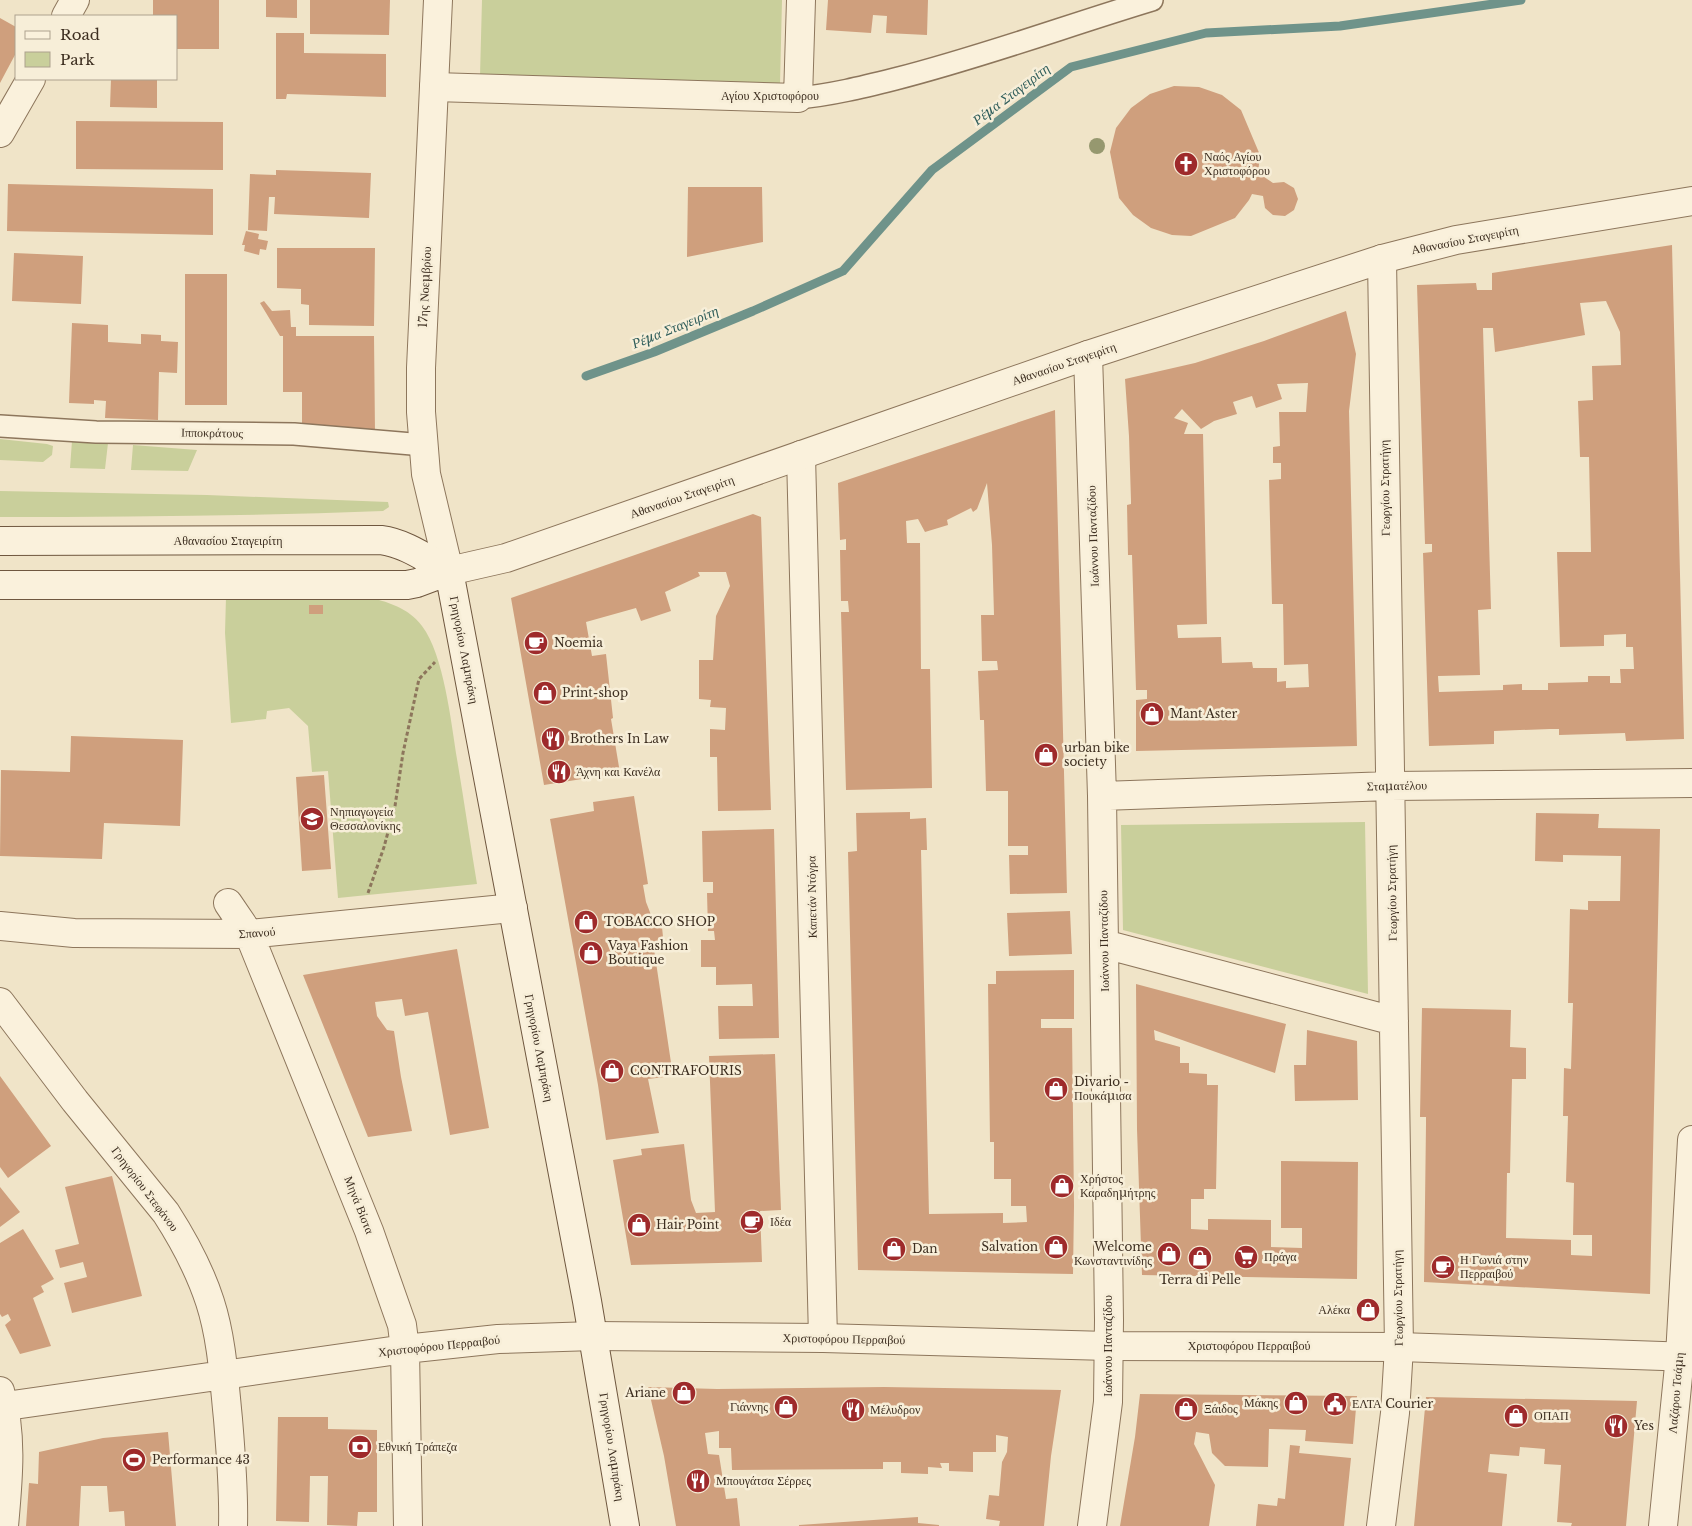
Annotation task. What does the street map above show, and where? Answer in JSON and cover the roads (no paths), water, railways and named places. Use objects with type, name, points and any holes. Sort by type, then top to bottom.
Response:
[{"type":"street","points":[[67,15],[75,0]]},
{"type":"street","name":"17ης Νοεμβρίου","points":[[438,0],[421,368],[421,412],[427,484],[448,571]]},
{"type":"street","points":[[798,98],[801,0]]},
{"type":"street","name":"Αγίου Χριστοφόρου","points":[[434,87],[798,98],[828,95],[984,55],[1152,0]]},
{"type":"street","points":[[0,133],[30,80]]},
{"type":"street","name":"Αθανασίου Σταγειρίτη","points":[[0,585],[407,585],[417,583],[448,571],[506,558],[1088,355],[1382,259],[1456,240],[1692,201]]},
{"type":"street","name":"Γεωργίου Στρατήγη","points":[[1381,1526],[1395,1413],[1399,1347],[1382,259]]},
{"type":"street","name":"Ιωάννου Πανταζίδου","points":[[1088,355],[1102,796],[1108,1346],[1108,1402],[1092,1526]]},
{"type":"street","name":"Ιπποκράτους","points":[[0,426],[96,432],[294,434],[424,445]]},
{"type":"street","name":"Καπετάν Ντόγρα","points":[[801,455],[823,1338]]},
{"type":"street","name":"Αθανασίου Σταγειρίτη","points":[[0,541],[380,540],[389,541],[406,548],[448,571]]},
{"type":"street","name":"Γρηγορίου Λαμπράκη","points":[[448,571],[594,1336],[626,1526]]},
{"type":"street","name":"Σταματέλου","points":[[1102,796],[1390,786],[1692,783]]},
{"type":"street","name":"Μηνά Βίστα","points":[[228,903],[249,934],[370,1231],[402,1325],[405,1349],[408,1526]]},
{"type":"street","name":"Σπανού","points":[[0,926],[92,934],[249,934],[513,908]]},
{"type":"street","points":[[1104,944],[1394,1021]]},
{"type":"street","name":"Γρηγορίου Στεφάνου","points":[[0,1002],[75,1101],[154,1198],[178,1232],[196,1269],[210,1303],[224,1375],[233,1482],[233,1526]]},
{"type":"street","name":"Λαζάρου Τσάμη","points":[[1663,1526],[1686,1356],[1692,1140]]},
{"type":"street","name":"Χριστοφόρου Περραιβού","points":[[1,1401],[224,1375],[405,1349],[516,1338],[594,1336],[823,1338],[1108,1346],[1399,1347],[1686,1356]]},
{"type":"street","points":[[1,1401],[8,1430],[4,1526]]},
{"type":"waterway","name":"Ρέμα Σταγειρίτη","points":[[586,376],[654,352],[843,271],[932,170],[1071,67],[1206,33],[1340,26],[1521,0]]},
{"type":"place","name":"Ναός Αγίου Χριστοφόρου","points":[[1186,164]]},
{"type":"place","name":"Noemia","points":[[536,643]]},
{"type":"place","name":"Print-shop","points":[[545,693]]},
{"type":"place","name":"Mant Aster","points":[[1152,714]]},
{"type":"place","name":"Brothers In Law","points":[[553,739]]},
{"type":"place","name":"urban bike society","points":[[1046,755]]},
{"type":"place","name":"Άχνη και Κανέλα","points":[[559,772]]},
{"type":"place","name":"Νηπιαγωγεία Θεσσαλονίκης","points":[[312,819]]},
{"type":"place","name":"TOBACCO SHOP","points":[[586,922]]},
{"type":"place","name":"Vaya Fashion Boutique","points":[[591,953]]},
{"type":"place","name":"CONTRAFOURIS","points":[[612,1071]]},
{"type":"place","name":"Divario - Πουκάμισα","points":[[1056,1089]]},
{"type":"place","name":"Χρήστος Καραδημήτρης","points":[[1062,1186]]},
{"type":"place","name":"Ιδέα","points":[[752,1222]]},
{"type":"place","name":"Hair Point","points":[[639,1225]]},
{"type":"place","name":"Salvation","points":[[1056,1247]]},
{"type":"place","name":"Dan","points":[[894,1249]]},
{"type":"place","name":"Welcome Κωνσταντινίδης","points":[[1169,1254]]},
{"type":"place","name":"Πράγα","points":[[1246,1257]]},
{"type":"place","name":"Terra di Pelle","points":[[1200,1258]]},
{"type":"place","name":"Η Γωνιά στην Περραιβού","points":[[1443,1267]]},
{"type":"place","name":"Αλέκα","points":[[1368,1310]]},
{"type":"place","name":"Ariane","points":[[684,1393]]},
{"type":"place","name":"Μάκης","points":[[1296,1403]]},
{"type":"place","name":"ΕΛΤΑ Courier","points":[[1335,1404]]},
{"type":"place","name":"Γιάννης","points":[[786,1407]]},
{"type":"place","name":"Ξάιδος","points":[[1186,1409]]},
{"type":"place","name":"Μέλυδρον","points":[[853,1410]]},
{"type":"place","name":"ΟΠΑΠ","points":[[1516,1416]]},
{"type":"place","name":"Yes","points":[[1616,1426]]},
{"type":"place","name":"Εθνική Τράπεζα","points":[[360,1447]]},
{"type":"place","name":"Performance 43","points":[[134,1460]]},
{"type":"place","name":"Μπουγάτσα Σέρρες","points":[[698,1481]]}]
